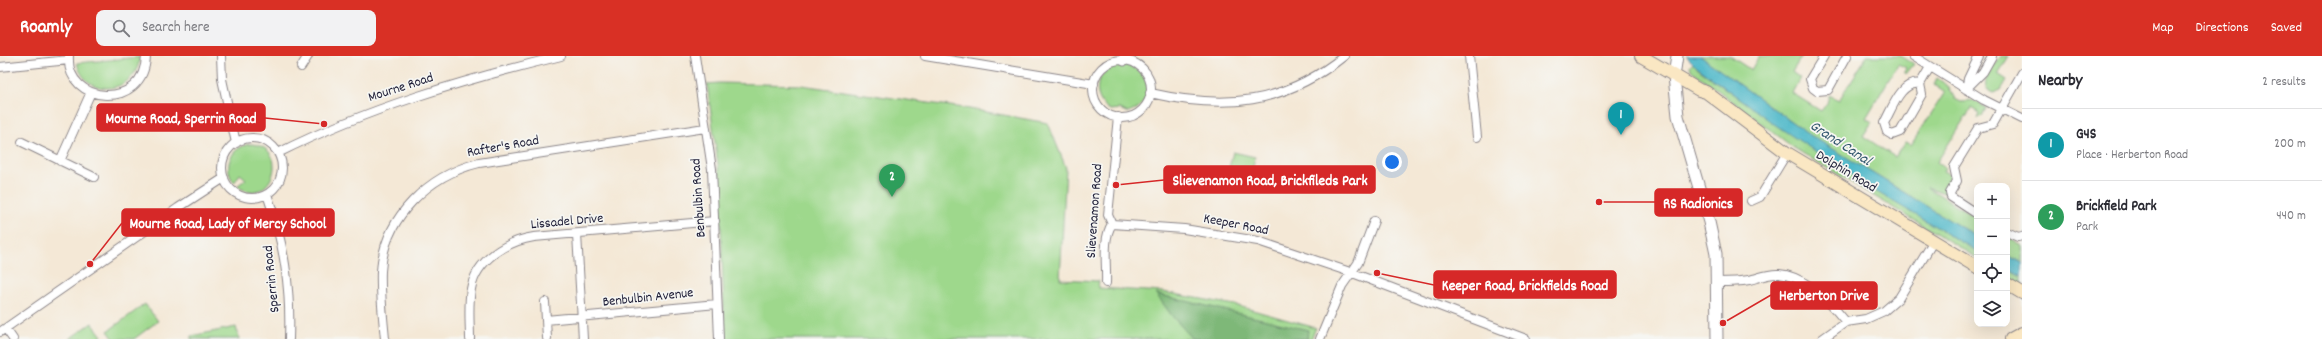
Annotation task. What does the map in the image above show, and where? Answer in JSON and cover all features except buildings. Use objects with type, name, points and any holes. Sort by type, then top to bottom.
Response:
[{"type":"main road","name":"Dolphin Road","points":[[1641,56],[1675,66]]},
{"type":"main road","name":"Dolphin Road","points":[[1656,56],[1675,66],[1703,86],[1706,92],[1787,153],[1974,265]]},
{"type":"main road","points":[[2010,286],[2022,293]]},
{"type":"street","points":[[0,67],[69,58],[73,74],[80,85],[91,92],[102,96],[113,96],[129,89],[140,77],[145,67],[146,56]]},
{"type":"street","points":[[221,56],[222,79],[236,143]]},
{"type":"street","points":[[301,67],[308,56]]},
{"type":"street","name":"Mourne Road","points":[[278,153],[343,122],[381,108],[469,81],[560,56]]},
{"type":"street","name":"Benbulbin Road","points":[[695,56],[712,169],[719,339]]},
{"type":"street","points":[[925,56],[1094,84]]},
{"type":"street","points":[[1150,93],[1202,102],[1225,103],[1264,97],[1300,84],[1344,56]]},
{"type":"street","points":[[1469,56],[1477,137]]},
{"type":"street","points":[[1824,56],[1810,79],[1813,88],[1817,91],[1828,90],[1847,56]]},
{"type":"street","points":[[1913,56],[1966,89],[2022,119]]},
{"type":"street","points":[[1966,89],[1968,78],[1979,56]]},
{"type":"street","points":[[1966,89],[1983,72],[1992,56]]},
{"type":"street","points":[[1125,58],[1137,64],[1146,74],[1150,93],[1142,110],[1131,116],[1118,117],[1101,108],[1094,97],[1094,84],[1098,72],[1107,64],[1125,58]]},
{"type":"street","points":[[1675,66],[1678,116],[1714,238],[1718,282],[1717,339]]},
{"type":"street","points":[[1920,84],[1914,82],[1906,85],[1884,123],[1887,132],[1892,135],[1900,132],[1922,94],[1920,84],[1930,67]]},
{"type":"street","points":[[1974,212],[1951,197],[1950,193],[1957,181],[1954,167],[1978,128],[1993,124],[2022,73]]},
{"type":"street","points":[[60,160],[91,92]]},
{"type":"street","name":"Slievenamon Road","points":[[1106,283],[1108,231],[1112,224],[1108,214],[1118,117]]},
{"type":"street","name":"Rafter's Road","points":[[385,339],[381,282],[383,257],[393,230],[400,219],[408,207],[430,184],[466,166],[479,163],[705,128]]},
{"type":"street","points":[[244,139],[261,139],[273,146],[278,153],[282,166],[280,179],[267,194],[253,198],[245,196],[230,188],[224,178],[224,157],[236,143],[244,139]]},
{"type":"street","points":[[22,142],[94,177]]},
{"type":"street","points":[[1751,201],[1760,197],[1787,153]]},
{"type":"street","points":[[13,339],[3,331],[178,208],[224,178]]},
{"type":"street","name":"Sperrin Road","points":[[267,194],[286,259],[290,305],[289,339]]},
{"type":"street","name":"Lissadel Drive","points":[[470,339],[471,287],[480,270],[495,253],[525,239],[715,221]]},
{"type":"street","points":[[1320,339],[1342,286],[1350,272],[1358,263],[1374,221]]},
{"type":"street","name":"Keeper Road","points":[[1112,224],[1184,229],[1233,235],[1284,249],[1350,272],[1526,339]]},
{"type":"street","points":[[2010,233],[2018,237],[2022,236]]},
{"type":"street","points":[[577,234],[582,339]]},
{"type":"street","points":[[1822,339],[1846,322],[1866,319],[1884,311],[1899,298],[1933,242]]},
{"type":"street","points":[[1718,282],[1740,281],[1765,275],[1779,274],[1794,277],[1808,285],[1846,322]]},
{"type":"street","points":[[545,302],[547,338]]},
{"type":"street","name":"Benbulbin Avenue","points":[[546,320],[717,304]]},
{"type":"green space","points":[[1700,56],[1730,56],[1751,70],[1759,56],[1802,56],[1792,72],[1800,78],[1792,93],[1821,111],[1827,103],[1829,95],[1839,100],[1867,56],[1901,56],[1914,64],[1906,74],[1904,72],[1906,68],[1898,64],[1866,118],[1872,122],[1863,136],[1895,157],[1905,142],[1911,145],[1945,92],[1934,84],[1937,78],[1948,86],[1955,99],[1961,102],[1975,101],[1986,108],[1982,116],[1977,118],[1979,113],[1971,108],[1937,162],[1945,168],[1943,171],[1954,176],[1953,183],[1947,194],[1927,187],[1974,216],[1974,235],[1810,135]]},
{"type":"green space","points":[[2001,56],[2009,56],[1998,74],[2007,80],[2001,90],[1993,93],[1988,90],[1986,81],[1991,70]]},
{"type":"green space","points":[[140,57],[137,69],[130,79],[121,85],[110,88],[100,87],[90,83],[82,75],[77,63]]},
{"type":"green space","points":[[1693,62],[1698,69],[1801,141],[1905,208],[1974,249],[1974,256],[1794,148],[1691,70],[1690,65]]},
{"type":"green space","points":[[1121,64],[1131,67],[1139,72],[1147,86],[1147,94],[1144,102],[1138,108],[1128,113],[1120,109],[1110,110],[1103,104],[1097,91],[1101,76],[1113,66]]},
{"type":"green space","points":[[707,84],[801,85],[964,108],[1048,123],[1066,168],[1060,279],[1099,281],[1098,288],[1163,292],[1235,305],[1316,328],[1311,339],[725,339],[719,172]]},
{"type":"green space","points":[[251,144],[264,148],[271,155],[274,165],[272,175],[267,184],[259,190],[249,191],[237,186],[246,179],[240,174],[234,183],[230,177],[229,164],[230,158],[238,149]]},
{"type":"green space","points":[[1233,152],[1255,157],[1252,172],[1229,168]]},
{"type":"green space","points":[[2010,239],[2022,246],[2022,263],[2010,257]]},
{"type":"green space","points":[[2010,270],[2022,276],[2022,285],[2010,278]]},
{"type":"green space","points":[[1156,294],[1308,330],[1307,339],[1193,339],[1172,316]]},
{"type":"green space","points":[[145,304],[158,321],[134,339],[114,339],[108,331]]},
{"type":"green space","points":[[92,323],[102,336],[98,339],[69,339]]},
{"type":"green space","points":[[236,327],[239,339],[191,339],[191,336]]},
{"type":"water","points":[[1686,56],[1700,56],[1810,135],[1974,235],[1974,249],[1877,192],[1774,124],[1698,68]]},
{"type":"water","points":[[2010,257],[2022,263],[2022,276],[2010,270]]},
{"type":"place","name":"Mourne Road, Sperrin Road","points":[[324,124]]},
{"type":"place","name":"G4S","points":[[1621,135]]},
{"type":"place","name":"Slievenamon Road, Brickfileds Park","points":[[1116,185]]},
{"type":"place","name":"Brickfield Park","points":[[892,197]]},
{"type":"place","name":"RS Radionics","points":[[1599,202]]},
{"type":"place","name":"Mourne Road, Lady of Mercy School","points":[[90,264]]},
{"type":"place","name":"Keeper Road, Brickfields Road","points":[[1377,273]]},
{"type":"place","name":"Herberton Drive","points":[[1723,323]]},
{"type":"water label","name":"Grand Canal","points":[[1840,144]]}]
